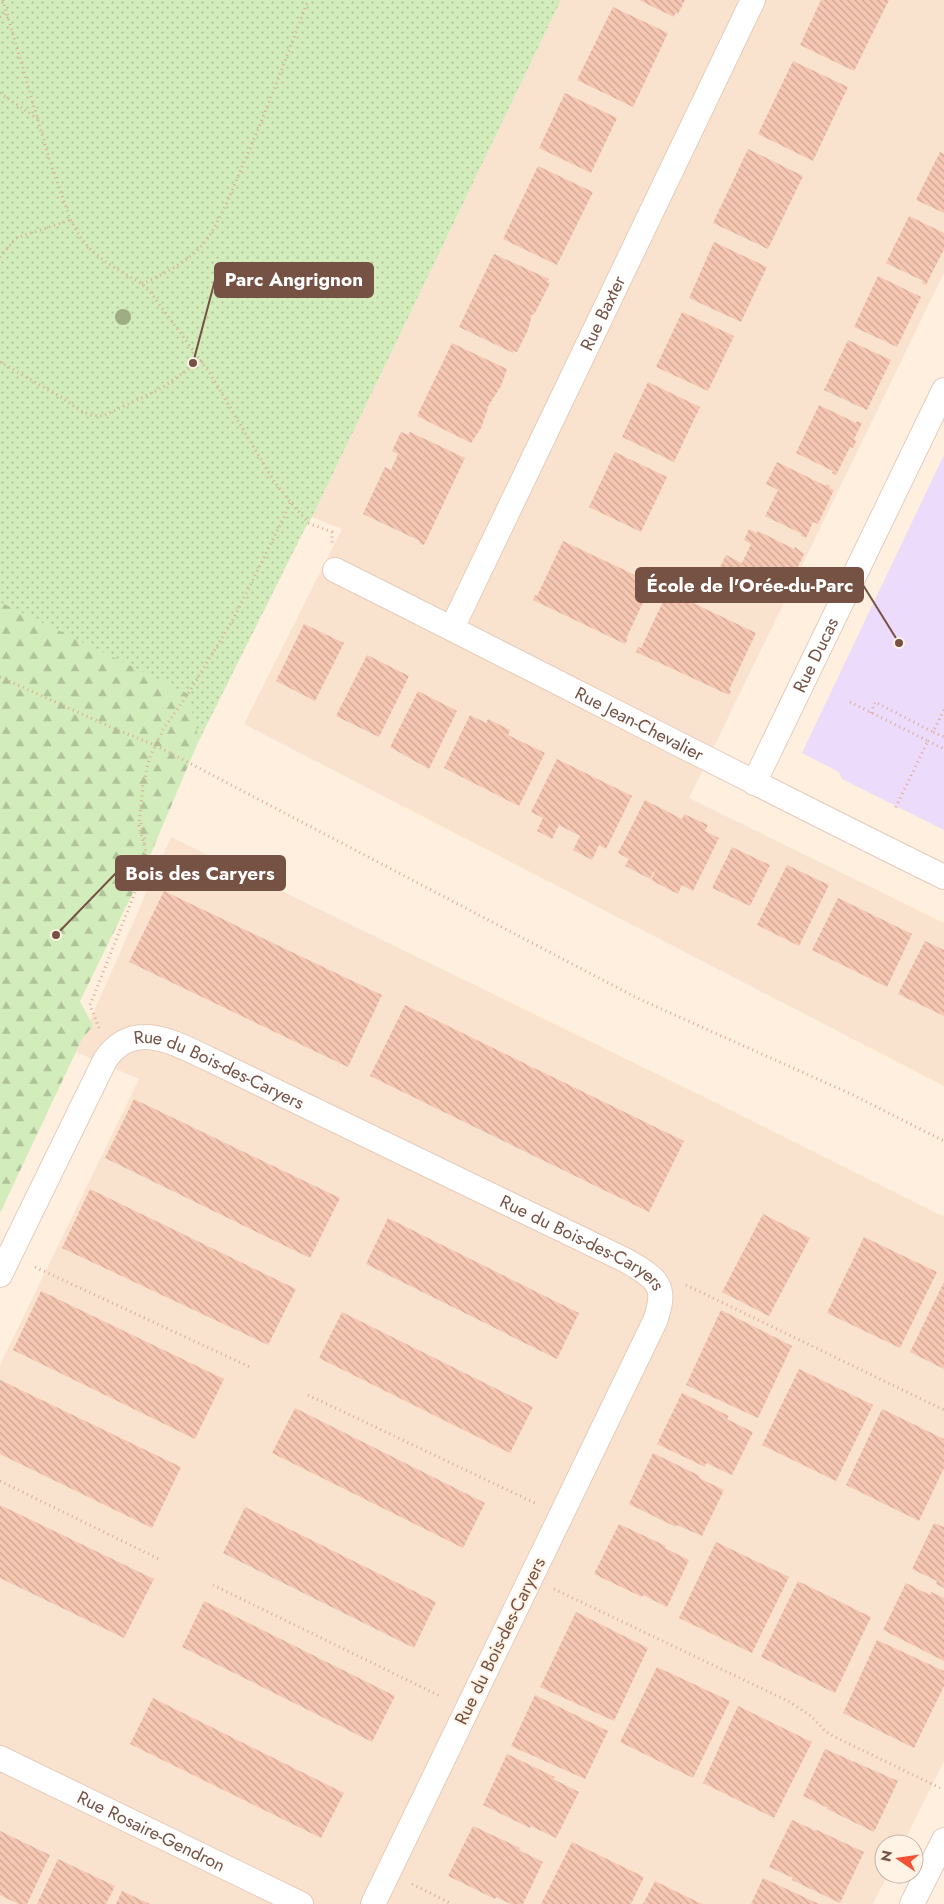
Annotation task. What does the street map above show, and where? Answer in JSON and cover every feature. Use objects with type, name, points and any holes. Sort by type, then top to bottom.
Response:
[{"type":"street","name":"Rue Baxter","points":[[452,628],[753,0]]},
{"type":"street","name":"Rue Ducas","points":[[754,783],[944,390]]},
{"type":"street","name":"Rue Jean-Chevalier","points":[[335,570],[754,783],[944,877]]},
{"type":"street","name":"Rue du Bois-des-Caryers","points":[[0,1275],[105,1060],[116,1047],[126,1040],[139,1037],[167,1041],[209,1059],[627,1261],[650,1276],[657,1283],[662,1295],[655,1321],[373,1904]]},
{"type":"street","name":"Rue Rosaire-Gendron","points":[[0,1758],[301,1904]]},
{"type":"street","points":[[912,1904],[944,1840]]},
{"type":"path","points":[[4,0],[49,158],[70,220],[80,237],[91,250],[107,263],[142,284],[151,293],[215,382],[259,459],[290,502],[308,523],[332,532]]},
{"type":"path","points":[[142,284],[163,274],[197,250],[212,230],[223,211],[258,128],[308,0]]},
{"type":"path","points":[[0,17],[7,12]]},
{"type":"path","points":[[0,93],[38,119]]},
{"type":"path","points":[[0,257],[16,238],[70,220]]},
{"type":"path","points":[[0,362],[61,397],[81,411],[91,415],[103,416],[162,388],[200,360]]},
{"type":"path","points":[[99,1028],[90,1005],[144,870],[145,838],[140,822],[146,772],[155,745],[234,618],[290,502]]},
{"type":"path","points":[[0,676],[115,729],[155,745],[637,998],[851,1094],[944,1141]]},
{"type":"path","points":[[850,702],[944,749]]},
{"type":"path","points":[[870,713],[875,702],[944,737]]},
{"type":"path","points":[[933,732],[944,710]]},
{"type":"path","points":[[894,811],[928,742]]},
{"type":"path","points":[[35,1267],[252,1368]]},
{"type":"path","points":[[684,1284],[944,1410]]},
{"type":"path","points":[[308,1395],[535,1503]]},
{"type":"path","points":[[0,1481],[161,1560]]},
{"type":"path","points":[[214,1585],[442,1697]]},
{"type":"path","points":[[554,1590],[790,1702],[811,1716],[825,1731],[833,1736],[940,1788]]},
{"type":"path","points":[[412,1884],[452,1904]]},
{"type":"shaded area","points":[[561,0],[944,0],[944,273],[689,798],[944,923],[944,1086],[244,724],[342,529],[312,517]]},
{"type":"shaded area","points":[[944,455],[944,830],[842,779],[839,772],[802,753]]},
{"type":"shaded area","points":[[171,837],[702,1096],[944,1217],[944,1761],[908,1834],[874,1834],[874,1884],[883,1884],[873,1904],[0,1904],[0,1365],[139,1079],[76,1052]]},
{"type":"green space","points":[[0,0],[561,0],[312,517],[199,740],[188,694],[0,602]]},
{"type":"green space","points":[[53,0],[158,0],[312,517],[199,740],[144,870],[80,1001],[93,1026],[82,1039],[0,1213],[0,216]]},
{"type":"building","points":[[639,0],[685,0],[678,14],[675,13],[674,17]]},
{"type":"building","points":[[821,0],[889,0],[854,71],[800,45]]},
{"type":"building","points":[[613,7],[668,33],[633,107],[577,80]]},
{"type":"building","points":[[793,61],[848,87],[813,161],[758,134]]},
{"type":"building","points":[[565,93],[617,118],[591,173],[539,148]]},
{"type":"building","points":[[748,149],[803,176],[768,249],[713,223]]},
{"type":"building","points":[[940,152],[944,154],[944,213],[916,200]]},
{"type":"building","points":[[538,166],[593,192],[557,265],[503,239]]},
{"type":"building","points":[[909,216],[944,233],[944,249],[926,285],[922,283],[923,281],[886,263]]},
{"type":"building","points":[[714,242],[767,267],[741,322],[689,298]]},
{"type":"building","points":[[494,254],[549,279],[547,282],[550,283],[534,315],[532,314],[528,330],[517,352],[514,351],[513,353],[459,327]]},
{"type":"building","points":[[878,276],[921,297],[897,347],[854,327]]},
{"type":"building","points":[[682,312],[734,336],[708,391],[656,367]]},
{"type":"building","points":[[848,340],[891,360],[867,410],[824,390]]},
{"type":"building","points":[[452,343],[507,369],[501,386],[487,408],[481,428],[471,443],[417,416]]},
{"type":"building","points":[[648,382],[700,407],[674,462],[622,437]]},
{"type":"building","points":[[819,405],[856,423],[857,421],[862,423],[854,439],[856,441],[853,448],[850,447],[836,475],[832,473],[833,471],[796,453]]},
{"type":"building","points":[[401,432],[408,435],[410,432],[465,458],[424,545],[419,543],[420,541],[363,514],[385,467],[391,470],[398,454],[392,451]]},
{"type":"building","points":[[615,452],[667,477],[641,532],[589,507]]},
{"type":"building","points":[[777,462],[826,486],[826,484],[834,490],[818,524],[813,522],[806,538],[801,536],[802,534],[765,516],[778,490],[766,484]]},
{"type":"building","points":[[749,529],[757,533],[758,531],[794,549],[795,547],[804,554],[781,602],[770,599],[771,597],[718,571],[726,555],[742,563],[751,544],[744,540]]},
{"type":"building","points":[[563,541],[652,583],[625,644],[533,600],[535,595],[537,596]]},
{"type":"building","points":[[668,591],[756,633],[729,690],[731,691],[729,695],[636,652],[638,647],[641,648]]},
{"type":"building","points":[[304,624],[344,643],[315,701],[276,681]]},
{"type":"building","points":[[367,655],[409,676],[379,737],[336,716]]},
{"type":"building","points":[[418,691],[457,711],[429,769],[390,747]]},
{"type":"building","points":[[470,715],[486,723],[488,719],[510,730],[508,735],[545,753],[519,806],[444,768]]},
{"type":"building","points":[[557,759],[632,796],[606,849],[599,845],[592,860],[573,850],[580,836],[559,825],[552,839],[537,831],[543,818],[531,812]]},
{"type":"building","points":[[645,800],[682,819],[684,814],[708,825],[705,831],[719,838],[693,891],[682,885],[678,894],[651,880],[654,871],[650,879],[625,866],[629,859],[618,853]]},
{"type":"building","points":[[732,847],[770,865],[750,906],[712,888]]},
{"type":"building","points":[[787,865],[829,885],[799,946],[757,925]]},
{"type":"building","points":[[164,891],[382,995],[348,1067],[129,962]]},
{"type":"building","points":[[838,898],[912,934],[887,987],[812,950]]},
{"type":"building","points":[[925,941],[944,950],[944,1016],[898,994]]},
{"type":"building","points":[[405,1005],[684,1141],[649,1212],[370,1076]]},
{"type":"building","points":[[134,1099],[340,1198],[310,1258],[105,1158]]},
{"type":"building","points":[[90,1189],[296,1289],[268,1345],[62,1248]]},
{"type":"building","points":[[763,1214],[810,1238],[769,1316],[722,1292]]},
{"type":"building","points":[[388,1218],[579,1313],[557,1359],[366,1264]]},
{"type":"building","points":[[864,1237],[937,1272],[900,1348],[827,1313]]},
{"type":"building","points":[[944,1282],[944,1369],[910,1352]]},
{"type":"building","points":[[41,1291],[224,1379],[195,1439],[13,1350]]},
{"type":"building","points":[[721,1310],[792,1346],[758,1418],[686,1385]]},
{"type":"building","points":[[342,1312],[533,1407],[510,1453],[319,1358]]},
{"type":"building","points":[[799,1369],[873,1405],[836,1481],[762,1445]]},
{"type":"building","points":[[0,1380],[181,1467],[152,1528],[0,1454]]},
{"type":"building","points":[[682,1393],[729,1416],[727,1419],[753,1432],[732,1475],[706,1463],[705,1467],[657,1444]]},
{"type":"building","points":[[295,1408],[485,1503],[463,1548],[272,1453]]},
{"type":"building","points":[[882,1409],[944,1439],[944,1468],[919,1521],[846,1485]]},
{"type":"building","points":[[653,1453],[724,1490],[702,1536],[677,1525],[676,1527],[629,1504]]},
{"type":"building","points":[[0,1505],[154,1579],[124,1638],[0,1578]]},
{"type":"building","points":[[245,1507],[436,1602],[414,1648],[223,1553]]},
{"type":"building","points":[[934,1523],[944,1527],[944,1588],[936,1584],[937,1581],[912,1569]]},
{"type":"building","points":[[619,1524],[666,1546],[665,1548],[689,1560],[667,1607],[594,1574]]},
{"type":"building","points":[[716,1542],[789,1577],[752,1653],[679,1618]]},
{"type":"building","points":[[798,1581],[871,1617],[835,1693],[761,1657]]},
{"type":"building","points":[[906,1583],[930,1595],[931,1592],[944,1598],[944,1661],[883,1630]]},
{"type":"building","points":[[204,1601],[395,1696],[372,1742],[182,1647]]},
{"type":"building","points":[[576,1612],[648,1648],[614,1721],[540,1687]]},
{"type":"building","points":[[877,1640],[944,1671],[944,1686],[914,1748],[843,1713]]},
{"type":"building","points":[[657,1667],[730,1701],[693,1778],[620,1742]]},
{"type":"building","points":[[535,1695],[608,1731],[585,1779],[511,1746]]},
{"type":"building","points":[[153,1698],[344,1793],[321,1838],[130,1744]]},
{"type":"building","points":[[738,1706],[812,1742],[774,1818],[703,1783]]},
{"type":"building","points":[[825,1749],[898,1781],[874,1832],[803,1796]]},
{"type":"building","points":[[507,1754],[555,1777],[553,1779],[579,1792],[556,1838],[531,1826],[530,1828],[483,1805]]},
{"type":"building","points":[[792,1820],[864,1852],[840,1903],[769,1867]]},
{"type":"building","points":[[473,1826],[520,1848],[519,1850],[543,1862],[523,1904],[511,1904],[496,1897],[495,1899],[448,1876]]},
{"type":"building","points":[[0,1831],[50,1855],[27,1904],[18,1904],[0,1895]]},
{"type":"building","points":[[572,1842],[644,1877],[631,1904],[541,1904]]},
{"type":"building","points":[[58,1859],[115,1886],[106,1904],[37,1904]]},
{"type":"building","points":[[763,1878],[819,1904],[751,1904]]},
{"type":"building","points":[[655,1881],[679,1893],[702,1904],[643,1904]]},
{"type":"building","points":[[122,1891],[150,1904],[116,1904]]},
{"type":"place","name":"Parc Angrignon","points":[[193,363]]},
{"type":"place","name":"École de l'Orée-du-Parc","points":[[899,643]]},
{"type":"place","name":"Bois des Caryers","points":[[56,935]]}]
